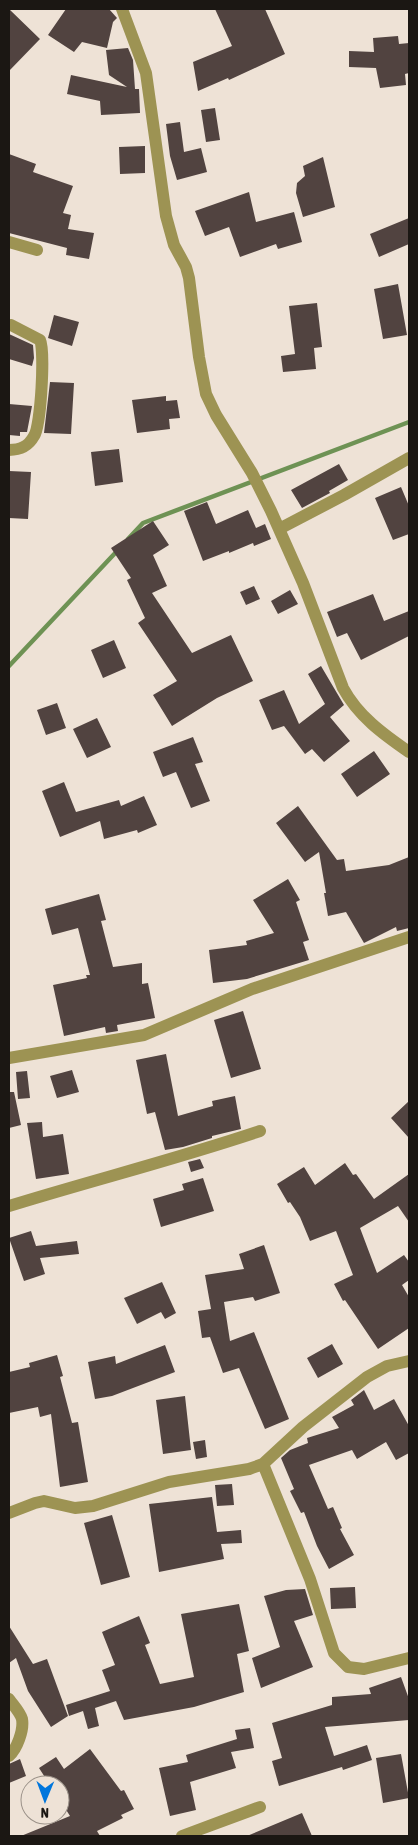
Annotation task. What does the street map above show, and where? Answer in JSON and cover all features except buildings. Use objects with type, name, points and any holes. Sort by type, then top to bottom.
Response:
[{"type":"street","points":[[122,9],[146,73],[166,216],[174,245],[186,267],[189,278],[199,357],[206,394],[216,415],[252,473],[279,529],[303,583],[342,688],[351,703],[387,737],[409,752]]},
{"type":"street","points":[[9,242],[37,250]]},
{"type":"street","points":[[9,450],[20,450],[27,446],[35,436],[39,421],[42,352],[40,340],[11,325]]},
{"type":"street","points":[[279,529],[344,496],[409,458]]},
{"type":"street","points":[[9,1058],[144,1035],[252,990],[409,937]]},
{"type":"street","points":[[9,1206],[98,1178],[198,1151],[260,1130]]},
{"type":"street","points":[[9,1513],[44,1501],[75,1508],[93,1506],[169,1482],[238,1472],[263,1464],[303,1427],[367,1377],[387,1366],[409,1361]]},
{"type":"street","points":[[263,1464],[310,1579],[334,1654],[348,1667],[364,1669],[409,1658]]},
{"type":"street","points":[[9,1699],[22,1720],[21,1732],[16,1746],[9,1756]]},
{"type":"street","points":[[182,1836],[260,1807]]},
{"type":"waterway","points":[[128,539],[143,523],[409,422]]},
{"type":"waterway","points":[[9,666],[118,550]]}]
